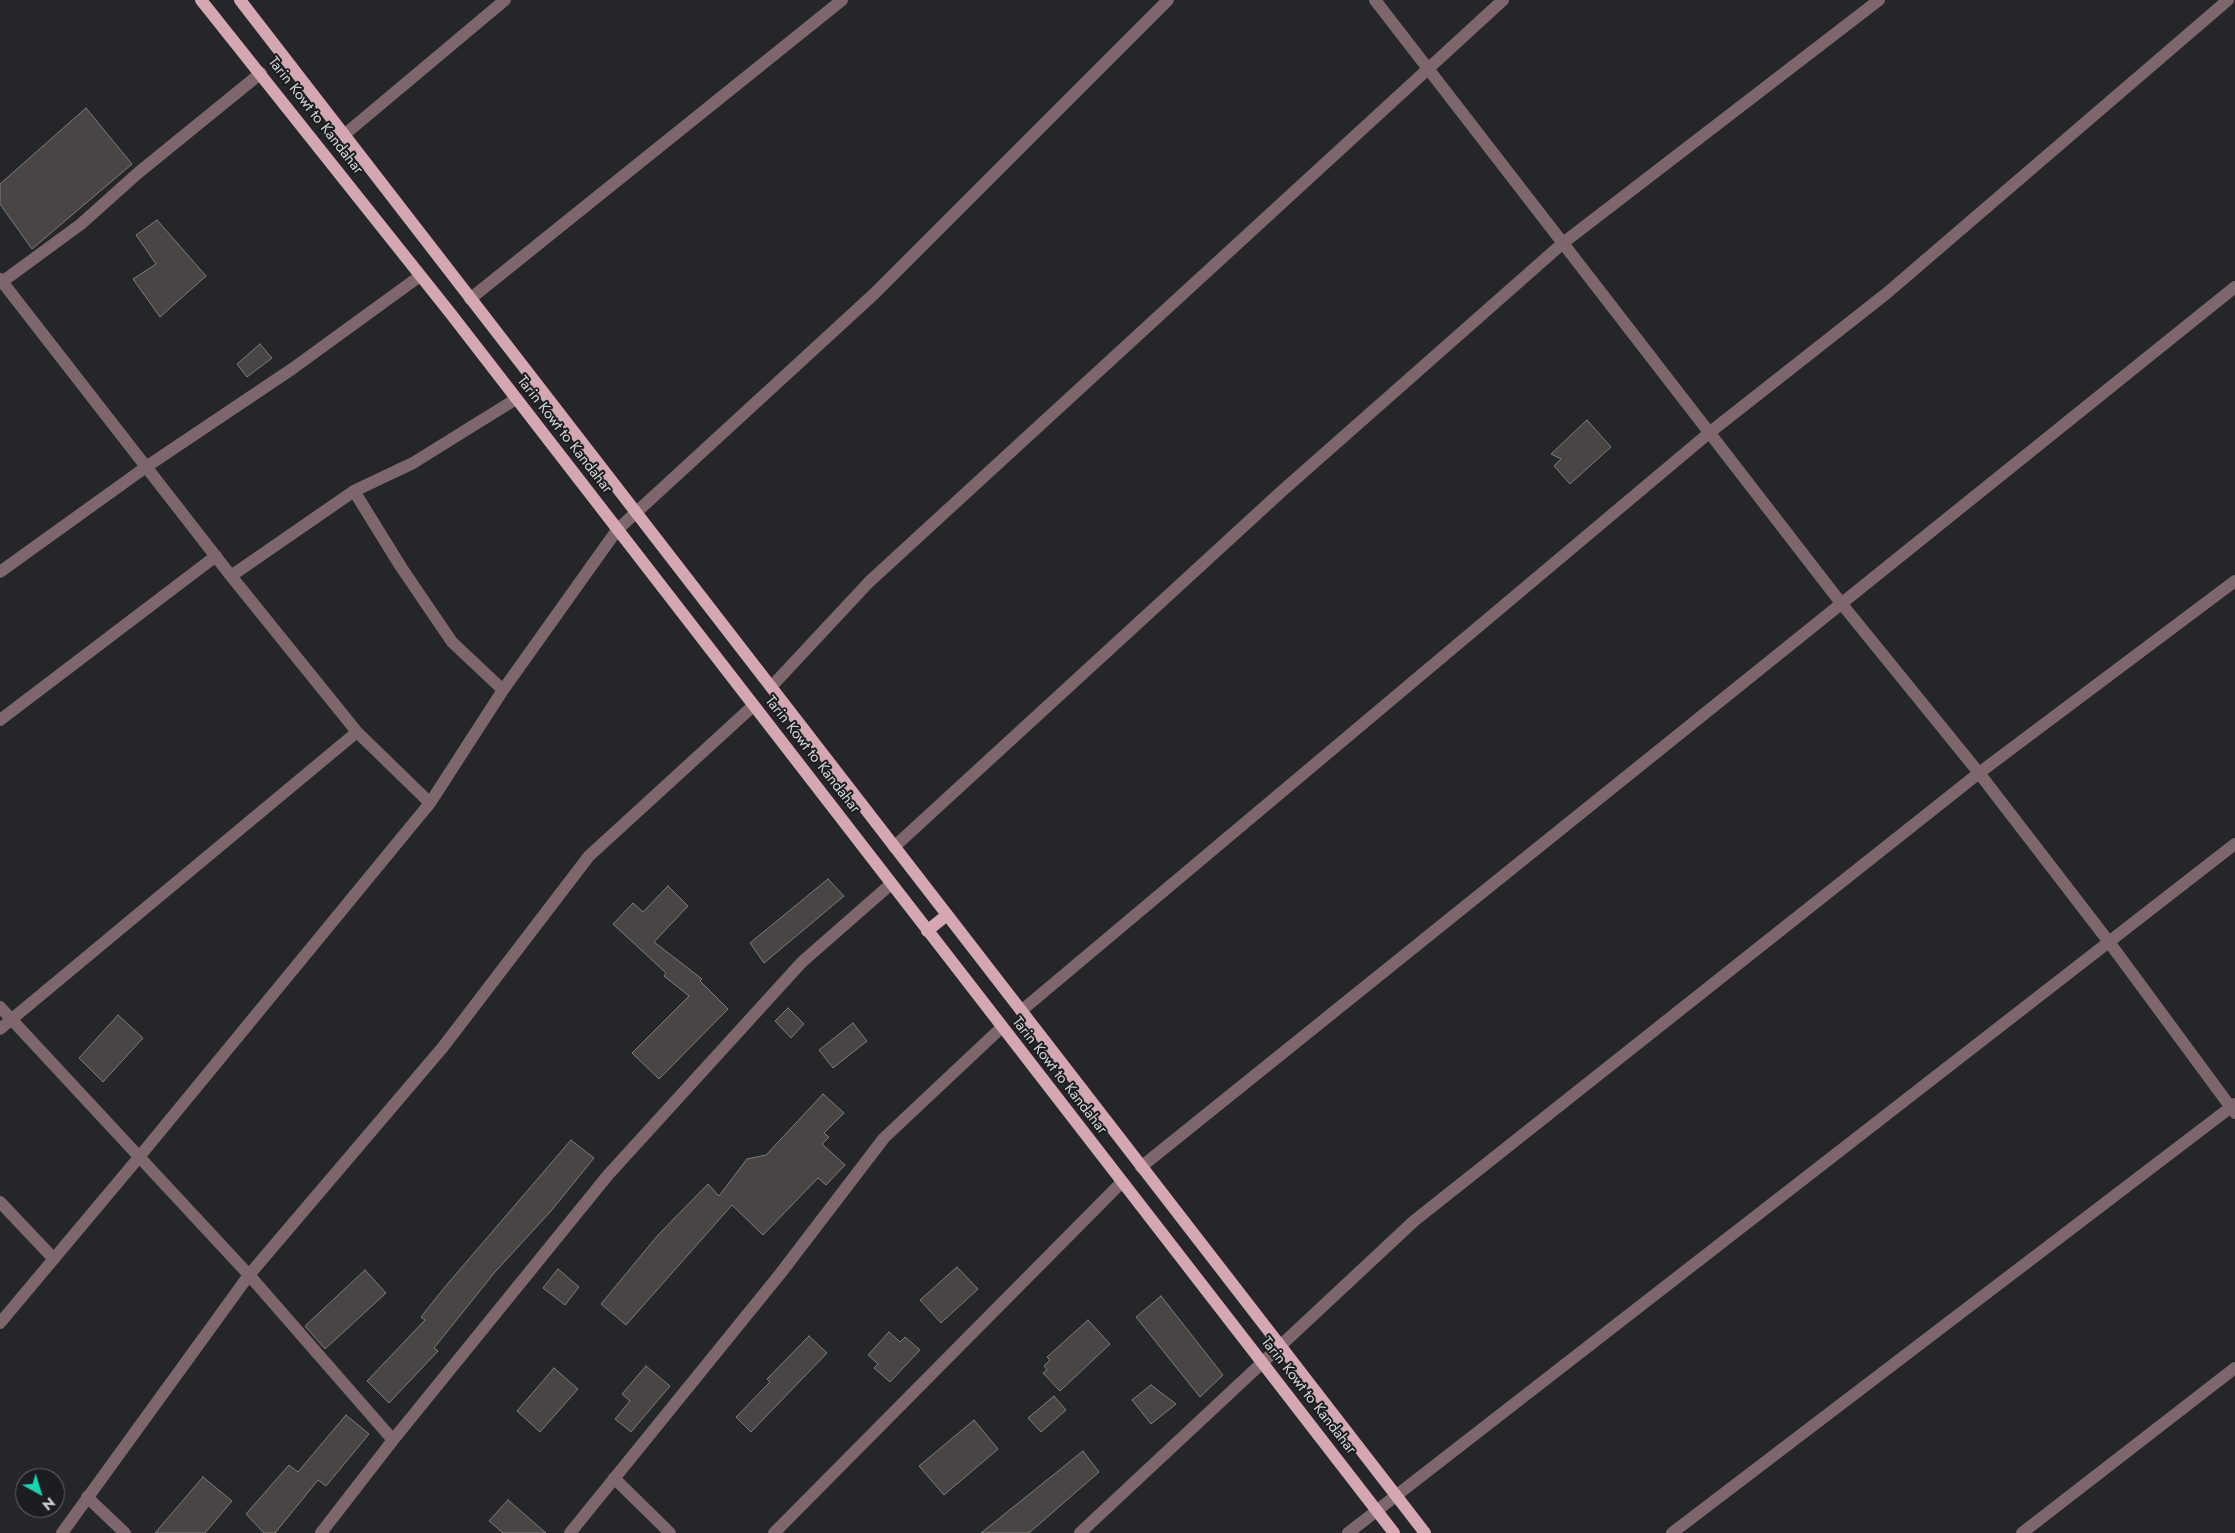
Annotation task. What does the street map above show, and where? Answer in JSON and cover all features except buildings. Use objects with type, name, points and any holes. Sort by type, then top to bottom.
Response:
[{"type":"main road","name":"Tarin Kowt to Kandahar","points":[[202,0],[516,399],[1121,1183],[1394,1533]]},
{"type":"main road","name":"Tarin Kowt to Kandahar","points":[[240,0],[1425,1533]]},
{"type":"main road","points":[[927,931],[947,915]]},
{"type":"street","points":[[344,135],[505,0]]},
{"type":"street","points":[[470,299],[842,0]]},
{"type":"street","points":[[0,1323],[430,803],[503,690],[617,530],[874,294],[1168,0]]},
{"type":"street","points":[[1375,0],[1841,604],[1979,773],[2233,1108],[1672,1533]]},
{"type":"street","points":[[770,687],[869,582],[1503,0]]},
{"type":"street","points":[[894,847],[1282,491],[1563,243],[1878,0]]},
{"type":"street","points":[[1021,1011],[1710,433],[1887,293],[2228,0]]},
{"type":"street","points":[[261,73],[138,173],[81,224],[1,280],[231,576],[357,732],[430,803]]},
{"type":"street","points":[[0,572],[146,467],[292,368],[420,276]]},
{"type":"street","points":[[1142,1166],[2235,287]]},
{"type":"street","points":[[231,576],[354,491],[413,463],[516,399]]},
{"type":"street","points":[[354,491],[401,567],[452,642],[503,690]]},
{"type":"street","points":[[0,720],[216,556]]},
{"type":"street","points":[[1080,1533],[1414,1221],[1979,773],[2235,581]]},
{"type":"street","points":[[62,1533],[249,1275],[443,1047],[589,856],[753,706]]},
{"type":"street","points":[[0,1029],[357,732]]},
{"type":"street","points":[[1348,1533],[2235,844]]},
{"type":"street","points":[[321,1533],[393,1440],[608,1175],[802,962],[891,884]]},
{"type":"street","points":[[0,1007],[249,1275],[393,1440]]},
{"type":"street","points":[[570,1533],[780,1274],[884,1138],[1002,1028]]},
{"type":"street","points":[[774,1533],[1121,1183]]},
{"type":"street","points":[[0,1202],[54,1259]]},
{"type":"street","points":[[2022,1533],[2235,1368]]},
{"type":"street","points":[[614,1478],[670,1533]]},
{"type":"street","points":[[87,1497],[125,1533]]}]
